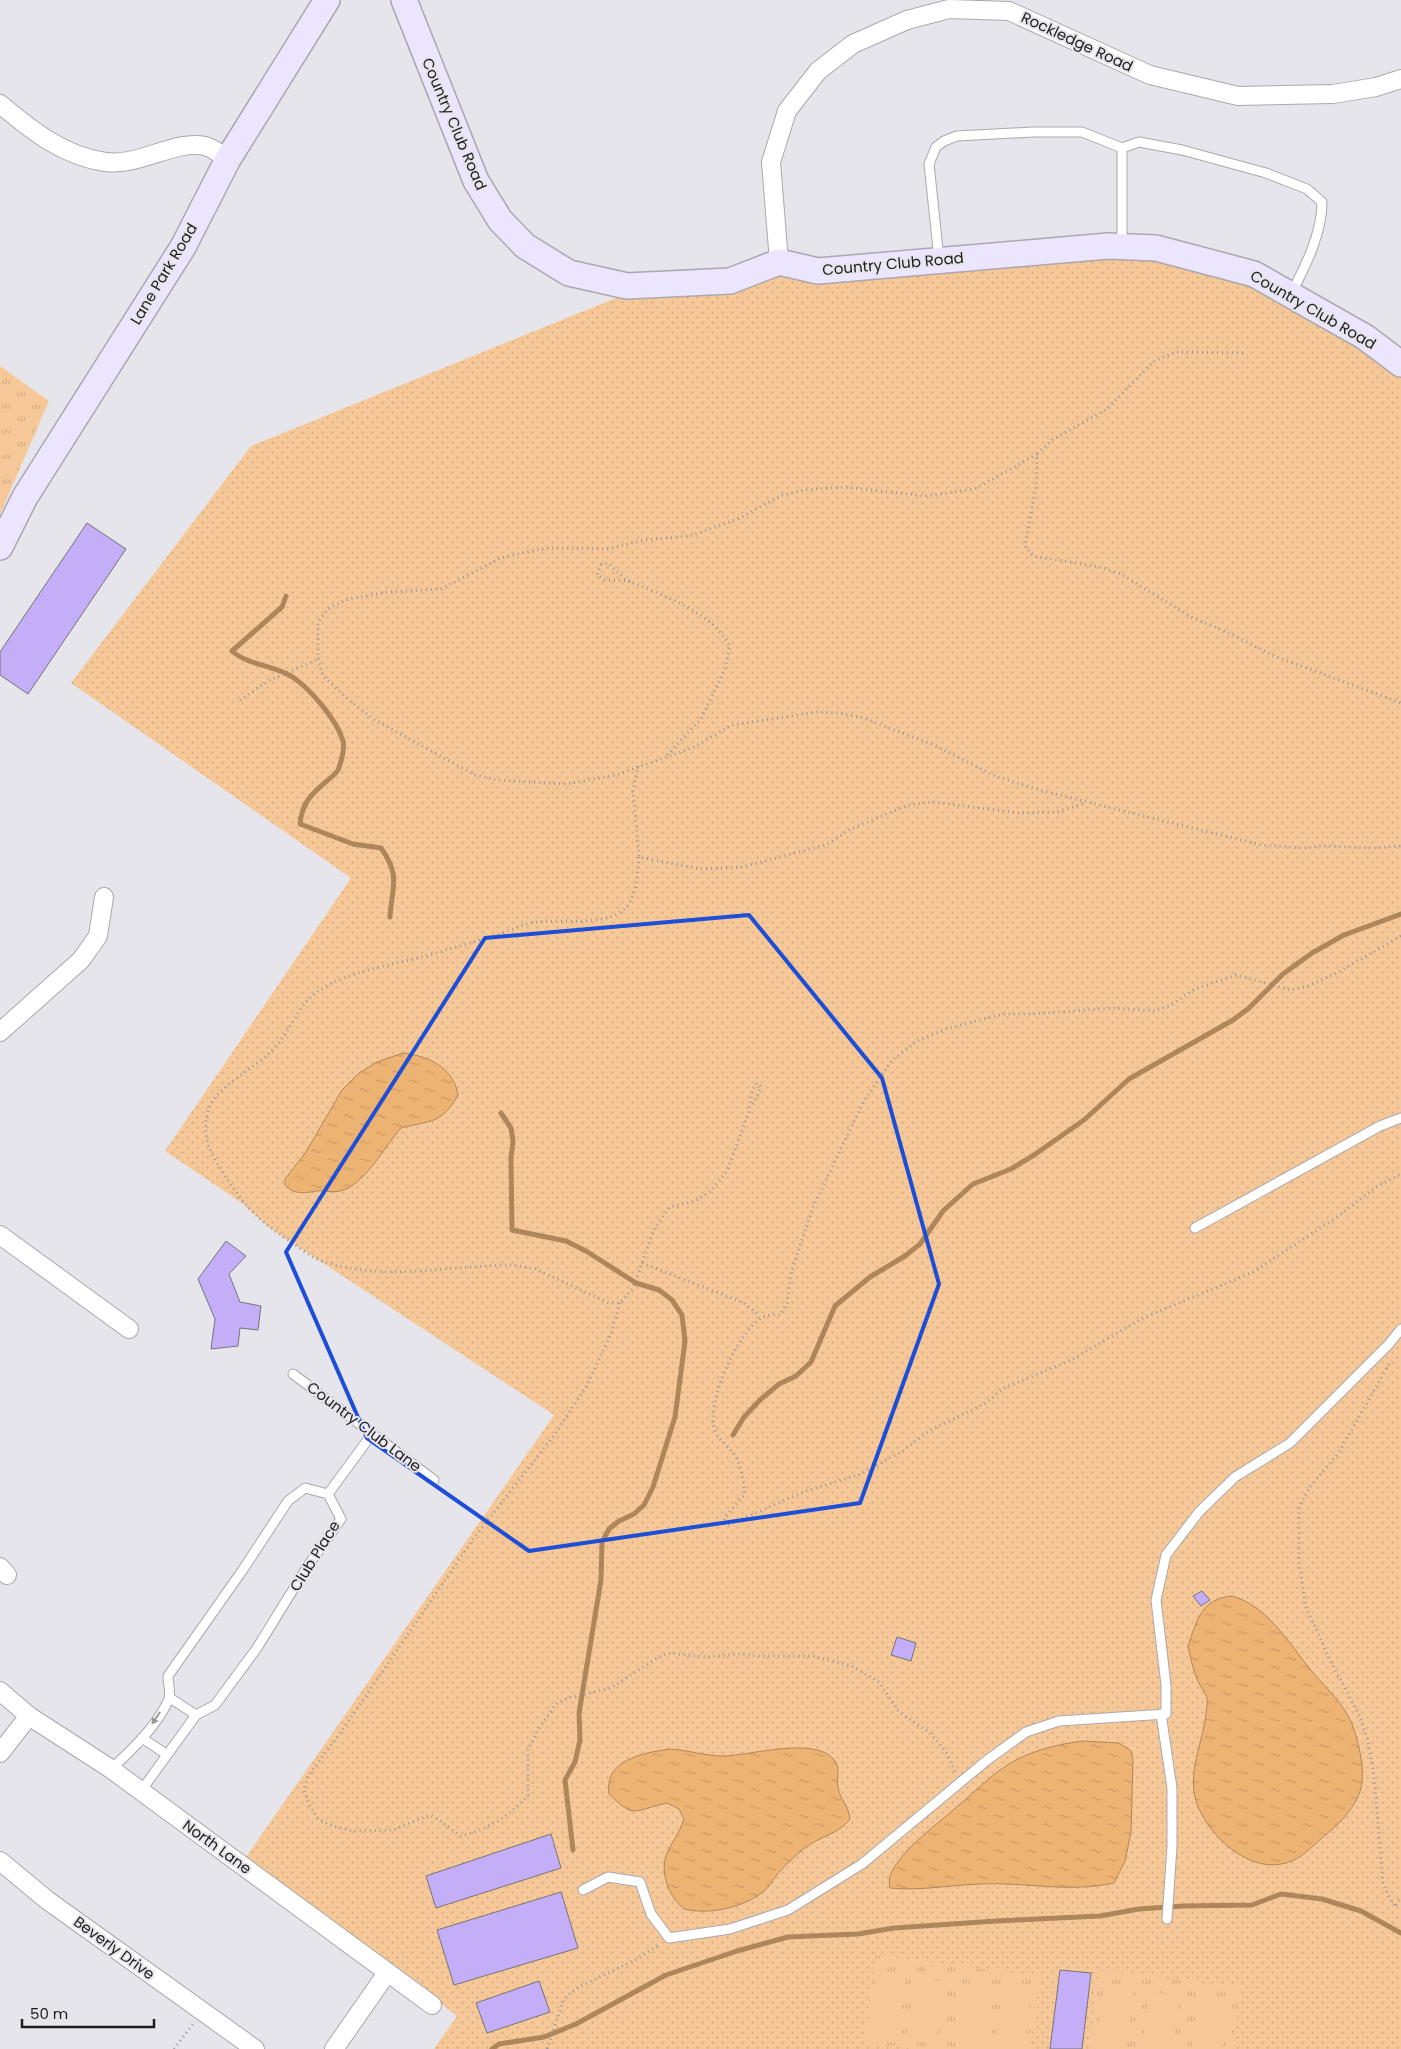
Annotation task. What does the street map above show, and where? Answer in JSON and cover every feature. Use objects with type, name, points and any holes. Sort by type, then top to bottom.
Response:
[{"type":"street","name":"Lane Park Road","points":[[0,547],[25,497],[183,248],[228,159],[327,0]]},
{"type":"street","name":"Country Club Road","points":[[404,0],[476,181],[500,220],[525,246],[569,273],[627,286],[730,281],[779,262],[818,271],[1122,246],[1156,248],[1254,274],[1365,337],[1401,364]]},
{"type":"street","name":"Rockledge Road","points":[[779,262],[771,162],[787,111],[818,71],[852,44],[908,20],[949,9],[1009,11],[1150,75],[1238,96],[1333,94],[1376,87],[1401,79]]},
{"type":"street","points":[[0,104],[33,132],[68,151],[106,162],[150,157],[187,144],[207,146],[228,159]]},
{"type":"street","points":[[0,1032],[81,960],[98,936],[104,897]]},
{"type":"street","points":[[0,1235],[130,1329]]},
{"type":"street","name":"North Lane","points":[[0,1691],[29,1716],[111,1769],[432,2005]]},
{"type":"street","points":[[0,1753],[29,1716]]},
{"type":"street","name":"Beverly Drive","points":[[0,1861],[47,1900],[255,2049]]},
{"type":"street","points":[[334,2049],[387,1973]]},
{"type":"lane","points":[[939,261],[929,164],[936,147],[944,141],[957,136],[1033,132],[1082,132],[1122,148],[1139,142],[1182,150],[1266,173],[1308,189],[1322,202],[1322,214],[1306,264],[1290,295]]},
{"type":"lane","points":[[1122,148],[1122,246]]},
{"type":"lane","points":[[1195,1228],[1380,1126],[1401,1118]]},
{"type":"lane","points":[[583,1890],[608,1877],[640,1882],[651,1914],[669,1938],[730,1929],[788,1910],[862,1864],[960,1783],[1026,1732],[1059,1721],[1166,1714],[1166,1685],[1156,1600],[1166,1555],[1199,1512],[1235,1478],[1290,1443],[1389,1344],[1401,1329]]},
{"type":"lane","name":"Country Club Lane","points":[[293,1374],[434,1480]]},
{"type":"lane","points":[[111,1769],[142,1738],[170,1698],[168,1676],[288,1502],[305,1488],[328,1494],[372,1434]]},
{"type":"lane","name":"Club Place","points":[[141,1791],[196,1715],[216,1704],[221,1698],[257,1648],[341,1519],[328,1494]]},
{"type":"lane","points":[[170,1698],[196,1715]]},
{"type":"lane","points":[[1161,1714],[1172,1788],[1172,1847],[1167,1919]]},
{"type":"lane","points":[[142,1738],[166,1754]]},
{"type":"path","points":[[1243,353],[1176,352],[1153,362],[1107,410],[1052,440],[1036,454],[975,488],[924,496],[844,487],[804,490],[782,495],[738,519],[690,536],[644,540],[608,549],[549,548],[501,558],[441,589],[378,593],[345,600],[328,609],[318,622],[318,658],[323,676],[375,720],[475,776],[497,780],[567,784],[616,775],[692,748],[732,725],[817,712],[839,713],[863,718],[934,745],[996,776],[1085,803],[1201,829],[1261,845],[1302,848],[1323,846],[1374,848],[1401,846]]},
{"type":"path","points":[[1036,454],[1036,486],[1025,546],[1033,556],[1100,567],[1121,574],[1191,617],[1274,656],[1401,703]]},
{"type":"path","points":[[630,581],[606,580],[597,575],[598,569],[601,564],[608,563],[630,581],[685,606],[710,622],[724,636],[730,647],[724,671],[701,719],[666,757]]},
{"type":"path","points":[[240,700],[270,680],[316,660]]},
{"type":"path","points":[[620,1303],[609,1303],[535,1268],[513,1265],[378,1270],[344,1267],[316,1259],[268,1227],[243,1204],[213,1156],[205,1120],[211,1100],[233,1080],[256,1066],[277,1045],[293,1022],[304,1001],[324,987],[345,976],[443,951],[534,922],[571,922],[597,919],[620,913],[630,902],[637,880],[639,857],[633,791],[638,766]]},
{"type":"path","points":[[639,857],[700,869],[742,867],[826,846],[851,829],[908,805],[933,802],[1019,813],[1057,812],[1085,803]]},
{"type":"path","points":[[1401,936],[1337,973],[1308,986],[1292,990],[1236,975],[1219,979],[1195,989],[1171,1005],[1155,1011],[1086,1009],[1033,1014],[1003,1014],[949,1028],[919,1040],[892,1060],[864,1101],[826,1174],[791,1273],[787,1303],[780,1315],[762,1316],[750,1329],[723,1375],[716,1404],[714,1425],[718,1438],[733,1454],[742,1474],[744,1494],[724,1518],[726,1526],[806,1491],[861,1474],[901,1452],[929,1432],[986,1403],[1002,1389],[1071,1360],[1143,1318],[1253,1272],[1340,1215],[1376,1187],[1401,1174]]},
{"type":"path","points":[[753,1105],[761,1087],[757,1083],[752,1091],[749,1112],[727,1171],[711,1191],[695,1200],[670,1207],[655,1227],[633,1288],[620,1303],[611,1334],[586,1387],[555,1434],[474,1538],[308,1776],[304,1790],[309,1804],[318,1818],[333,1826],[353,1830],[394,1830],[429,1815],[439,1819],[450,1830],[461,1836],[475,1832],[506,1817],[528,1795],[528,1750],[538,1730],[556,1704],[568,1698],[622,1682],[652,1661],[668,1653],[708,1657],[740,1654],[758,1656],[791,1655],[833,1659],[852,1666],[879,1682],[899,1712],[930,1733],[946,1752],[960,1783]]},
{"type":"path","points":[[642,1263],[744,1303],[760,1316]]},
{"type":"path","points":[[1389,1344],[1391,1359],[1381,1379],[1339,1452],[1310,1487],[1298,1507],[1299,1563],[1306,1607],[1315,1631],[1359,1715],[1367,1738],[1374,1774],[1383,1885],[1395,1907],[1401,1897]]},
{"type":"path","points":[[548,2049],[564,1998],[579,1987],[638,1959],[669,1938]]},
{"type":"path","points":[[174,2049],[202,2012]]},
{"type":"highlighted area","points":[[749,915],[882,1078],[939,1284],[860,1503],[529,1551],[367,1438],[286,1252],[485,938]]},
{"type":"green space","points":[[1108,253],[1155,255],[1252,281],[1360,343],[1401,376],[1401,2049],[434,2049],[457,2016],[246,1857],[554,1415],[268,1227],[243,1204],[165,1151],[351,878],[71,683],[251,446],[626,294],[780,270]]},
{"type":"green space","points":[[0,366],[49,401],[0,514]]},
{"type":"green space","points":[[875,1955],[1040,1977],[1030,2049],[914,2049],[865,2042]]},
{"type":"green space","points":[[1099,1970],[1240,1987],[1233,2049],[1090,2049]]},
{"type":"green space","points":[[877,1973],[906,1977],[897,2039],[868,2035]]},
{"type":"green space","points":[[915,1977],[944,1982],[935,2044],[906,2040]]},
{"type":"green space","points":[[965,1983],[993,1988],[985,2049],[956,2046]]},
{"type":"green space","points":[[1105,1986],[1134,1990],[1125,2049],[1096,2048]]},
{"type":"green space","points":[[1003,1988],[1031,1992],[1024,2049],[994,2049]]},
{"type":"green space","points":[[1151,1992],[1180,1996],[1172,2049],[1143,2049]]},
{"type":"green space","points":[[1199,1998],[1228,2002],[1221,2049],[1191,2049]]},
{"type":"water","points":[[403,1053],[431,1060],[446,1071],[456,1086],[458,1095],[452,1105],[440,1117],[434,1120],[401,1128],[366,1174],[349,1188],[337,1192],[320,1191],[304,1193],[288,1188],[285,1185],[285,1179],[306,1152],[342,1090],[359,1073],[377,1062]]},
{"type":"water","points":[[1232,1596],[1254,1606],[1264,1614],[1331,1692],[1352,1724],[1359,1749],[1362,1778],[1359,1794],[1352,1807],[1339,1823],[1310,1849],[1297,1859],[1286,1863],[1273,1865],[1260,1863],[1236,1853],[1208,1824],[1196,1800],[1194,1788],[1195,1764],[1204,1727],[1207,1701],[1197,1679],[1188,1646],[1194,1628],[1207,1606],[1213,1601]]},
{"type":"water","points":[[1083,1741],[1119,1743],[1131,1751],[1133,1759],[1131,1832],[1125,1861],[1114,1883],[1081,1887],[998,1884],[913,1889],[890,1888],[889,1879],[901,1857],[986,1781],[1016,1760],[1032,1753],[1057,1745]]},
{"type":"water","points":[[799,1748],[814,1749],[826,1753],[837,1764],[838,1787],[850,1819],[835,1832],[806,1847],[756,1897],[726,1909],[694,1911],[684,1909],[674,1899],[668,1887],[664,1866],[665,1858],[684,1819],[679,1809],[667,1803],[641,1810],[630,1810],[609,1794],[609,1782],[619,1765],[638,1756],[670,1749],[723,1756]]},
{"type":"building","points":[[87,523],[126,549],[28,694],[0,675],[0,652]]},
{"type":"building","points":[[226,1241],[246,1256],[229,1274],[240,1302],[261,1306],[258,1330],[240,1328],[238,1346],[211,1349],[215,1319],[198,1279]]},
{"type":"building","points":[[1202,1591],[1210,1600],[1201,1606],[1193,1596]]},
{"type":"building","points":[[897,1637],[916,1643],[911,1661],[891,1655]]},
{"type":"building","points":[[551,1834],[561,1868],[436,1908],[426,1876]]},
{"type":"building","points":[[561,1892],[578,1948],[454,1985],[437,1930]]},
{"type":"building","points":[[1060,1970],[1091,1973],[1082,2049],[1050,2049]]},
{"type":"building","points":[[539,1981],[550,2012],[487,2033],[476,2003]]},
{"type":"waterway","points":[[286,596],[282,607],[232,651],[246,660],[279,670],[294,678],[315,698],[335,724],[343,741],[342,756],[338,770],[308,800],[303,810],[300,824],[353,844],[381,848],[391,866],[394,881],[390,917]]},
{"type":"waterway","points":[[733,1435],[744,1417],[761,1399],[779,1384],[796,1376],[811,1362],[835,1306],[870,1277],[905,1256],[920,1244],[943,1211],[973,1184],[1011,1169],[1034,1155],[1084,1120],[1129,1079],[1233,1020],[1249,1008],[1283,974],[1312,953],[1344,935],[1401,914]]},
{"type":"waterway","points":[[501,1113],[511,1128],[513,1141],[511,1158],[512,1230],[566,1241],[586,1251],[636,1283],[659,1290],[672,1300],[682,1315],[685,1341],[675,1417],[653,1487],[644,1505],[634,1514],[619,1521],[609,1529],[602,1542],[601,1580],[579,1713],[580,1740],[575,1762],[565,1780],[573,1850]]},
{"type":"waterway","points":[[492,2049],[499,2044],[544,2037],[576,2024],[666,1975],[737,1951],[788,1937],[858,1934],[894,1928],[996,1921],[1100,1916],[1139,1909],[1252,1905],[1281,1894],[1322,1899],[1361,1911],[1401,1933]]}]
